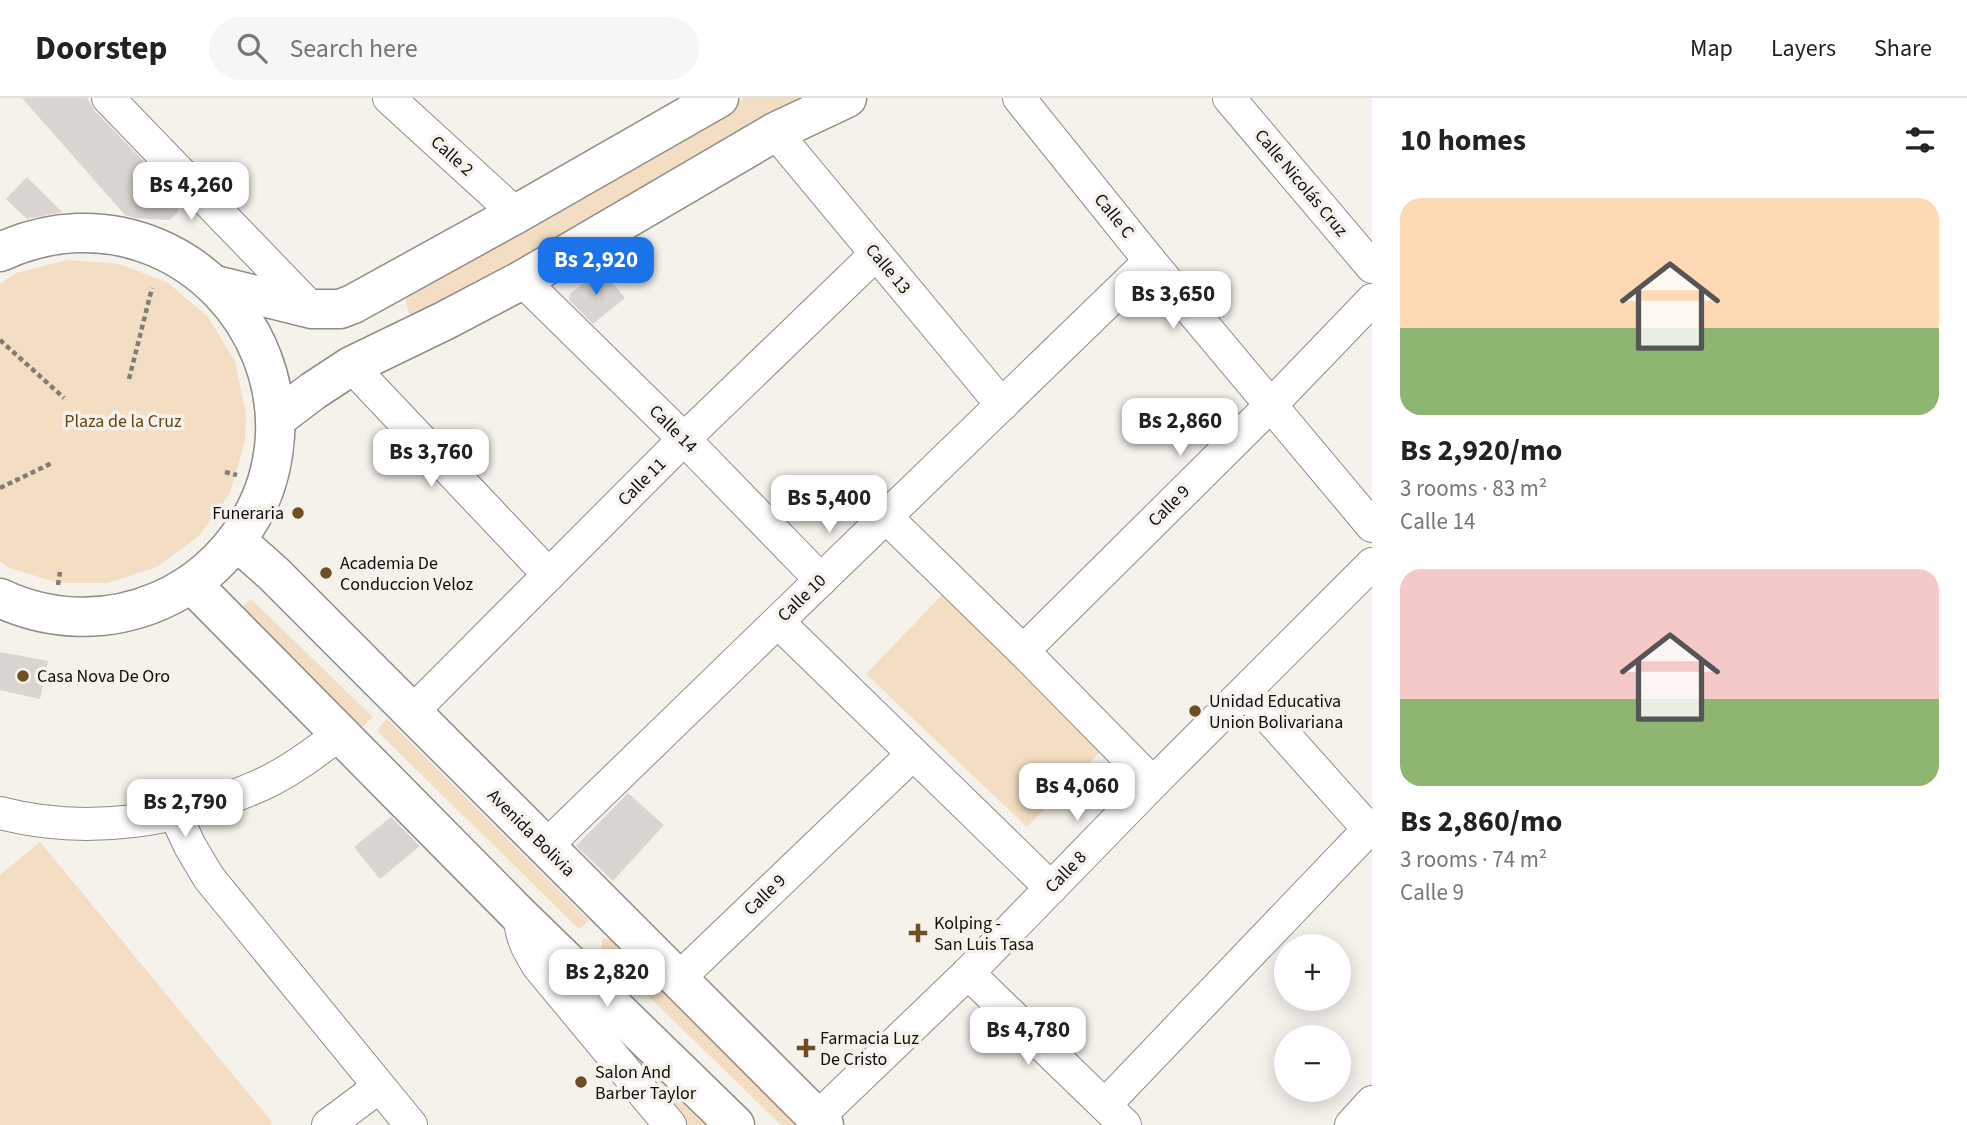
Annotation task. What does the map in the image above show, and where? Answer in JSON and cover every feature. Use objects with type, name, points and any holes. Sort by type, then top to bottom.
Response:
[{"type":"main road","points":[[276,419],[351,366],[522,280],[775,132],[847,98]]},
{"type":"main road","points":[[215,285],[312,309],[340,309],[516,214],[697,103]]},
{"type":"main road","points":[[0,252],[47,236],[77,233],[137,241],[165,251],[215,285],[235,307],[264,360],[276,419],[274,451],[267,483],[254,513],[237,541],[192,584],[172,596],[142,608],[79,618],[15,606],[0,598]]},
{"type":"main road","name":"Avenida Bolivia","points":[[237,541],[274,574],[820,1122]]},
{"type":"main road","points":[[192,584],[519,915],[735,1125]]},
{"type":"street","points":[[108,98],[312,309]]},
{"type":"street","name":"Calle 2","points":[[388,98],[516,214]]},
{"type":"street","name":"Calle C","points":[[1019,98],[1150,261],[1372,526]]},
{"type":"street","name":"Calle Nicolás Cruz","points":[[1229,98],[1372,267]]},
{"type":"street","name":"Calle 13","points":[[775,132],[1002,405]]},
{"type":"street","name":"Calle 11","points":[[411,713],[684,439],[876,254]]},
{"type":"street","name":"Calle 10","points":[[545,847],[1150,261]]},
{"type":"street","name":"Calle 14","points":[[522,280],[684,439],[821,580]]},
{"type":"street","name":"Calle 9","points":[[1023,650],[1270,406],[1372,300]]},
{"type":"street","points":[[351,366],[549,575]]},
{"type":"street","points":[[887,517],[1023,650],[1153,783]]},
{"type":"street","name":"Calle 8","points":[[820,1122],[1372,564]]},
{"type":"street","points":[[778,622],[1051,888]]},
{"type":"street","points":[[968,973],[1115,1115],[1370,831],[1246,692]]},
{"type":"street","points":[[0,813],[55,822],[95,824],[175,814],[222,801],[267,782],[309,757],[341,733]]},
{"type":"street","name":"Calle 9","points":[[678,979],[913,754]]},
{"type":"street","points":[[175,814],[209,878],[411,1125]]},
{"type":"street","points":[[519,915],[523,942],[538,966],[670,1125]]},
{"type":"street","points":[[328,1125],[379,1087]]},
{"type":"path","points":[[129,379],[152,288]]},
{"type":"path","points":[[0,340],[64,398]]},
{"type":"path","points":[[0,488],[52,463]]},
{"type":"green space","points":[[745,98],[817,98],[420,318],[409,314],[406,302],[408,291],[686,127]]},
{"type":"green space","name":"Plaza de la Cruz","points":[[67,260],[120,264],[168,283],[208,317],[235,362],[246,413],[245,441],[230,493],[199,536],[157,567],[108,583],[58,583],[7,567],[0,561],[0,284],[16,273]]},
{"type":"green space","points":[[942,595],[1103,749],[1027,827],[866,674]]},
{"type":"green space","points":[[251,599],[373,717],[362,727],[241,609]]},
{"type":"green space","points":[[387,719],[589,921],[579,929],[377,731]]},
{"type":"green space","points":[[40,842],[273,1123],[0,1125],[0,875]]},
{"type":"green space","points":[[602,939],[613,939],[803,1125],[781,1125],[602,951]]},
{"type":"green space","points":[[566,972],[718,1125],[684,1125]]},
{"type":"building","points":[[22,98],[87,98],[95,111],[178,197],[178,212],[170,220],[125,215]]},
{"type":"building","points":[[27,177],[62,212],[27,219],[6,199]]},
{"type":"building","points":[[601,269],[625,298],[593,324],[569,300],[570,294]]},
{"type":"building","name":"Casa Nova De Oro","points":[[0,652],[48,661],[40,699],[0,690]]},
{"type":"building","points":[[628,793],[664,825],[613,881],[576,846]]},
{"type":"building","points":[[391,817],[420,846],[380,879],[354,847]]},
{"type":"place","name":"Funeraria","points":[[298,513]]},
{"type":"place","name":"Academia De Conduccion Veloz","points":[[326,573]]},
{"type":"place","name":"Casa Nova De Oro","points":[[23,676]]},
{"type":"place","name":"Unidad Educativa Union Bolivariana","points":[[1195,711]]},
{"type":"place","name":"Kolping - San Luis Tasa","points":[[918,933]]},
{"type":"place","name":"Farmacia Luz De Cristo","points":[[806,1048]]},
{"type":"place","name":"Salon And Barber Taylor","points":[[581,1082]]}]
